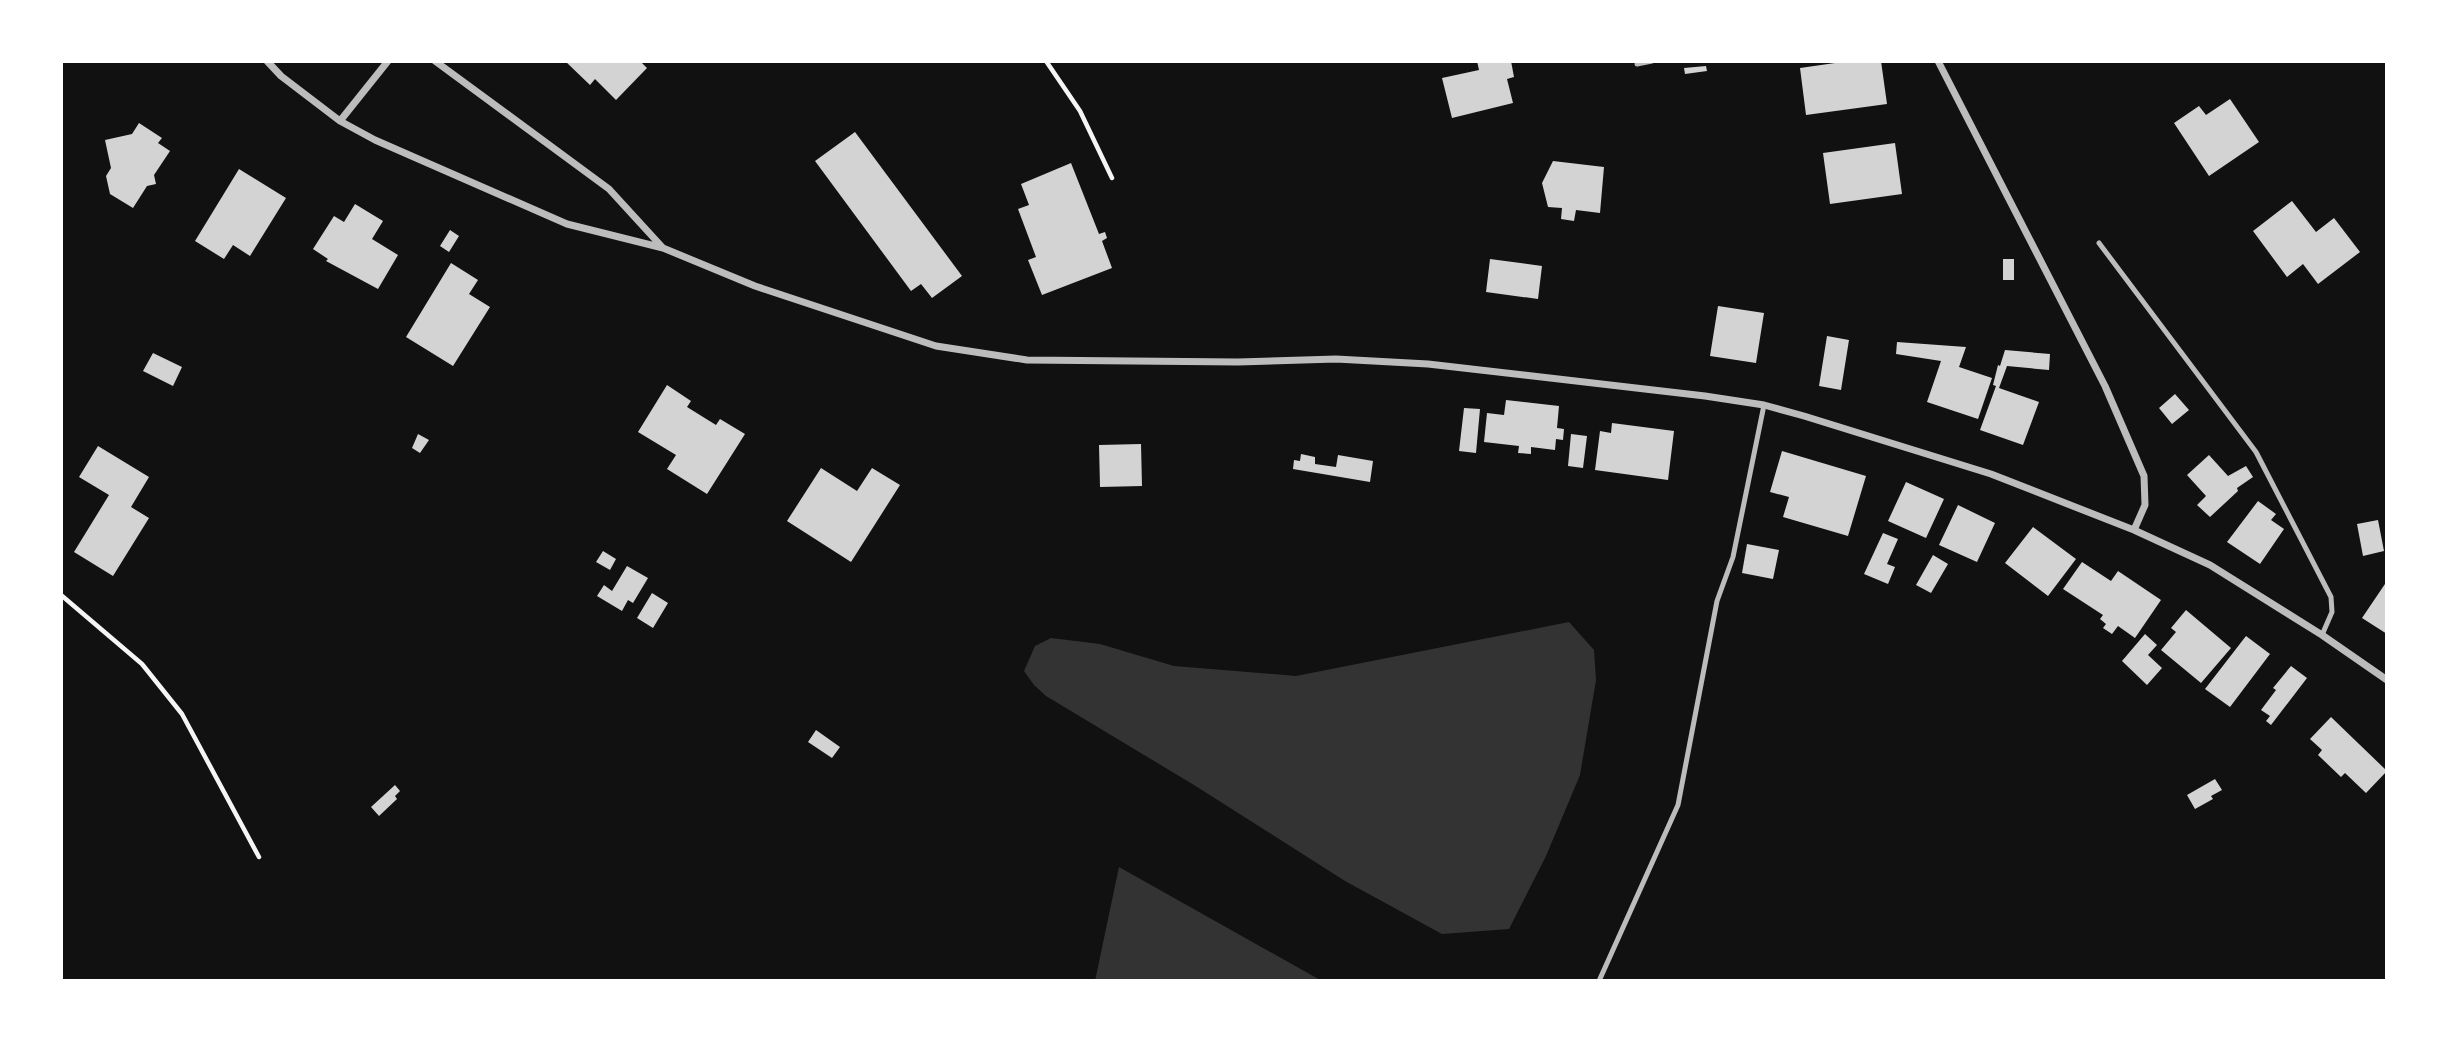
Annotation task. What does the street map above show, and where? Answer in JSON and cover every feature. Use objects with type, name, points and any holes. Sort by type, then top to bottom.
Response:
[{"type":"street","points":[[267,61],[281,76],[340,121],[387,146],[567,224],[663,248],[755,286],[936,346],[1027,360],[1238,362],[1336,359],[1428,364],[1764,405],[1890,441],[1991,474],[2134,530],[2210,565],[2322,635],[2387,680]]},
{"type":"street","points":[[340,121],[388,61]]},
{"type":"street","points":[[435,61],[609,189],[663,248]]},
{"type":"street","points":[[1938,61],[2105,386],[2144,476],[2145,505],[2134,530]]},
{"type":"lane","points":[[1637,64],[1653,61]]},
{"type":"lane","points":[[2099,243],[2256,452],[2331,597],[2332,612],[2322,635]]},
{"type":"lane","points":[[1599,981],[1678,805],[1717,601],[1733,557],[1764,405]]},
{"type":"path","points":[[1045,61],[1080,111],[1112,178]]},
{"type":"path","points":[[61,595],[142,664],[182,714],[259,857]]},
{"type":"shaded area","points":[[1569,622],[1594,650],[1596,680],[1580,775],[1546,856],[1509,929],[1442,934],[1345,881],[1194,785],[1046,696],[1024,671],[1035,646],[1051,638],[1100,644],[1174,666],[1296,676]]},
{"type":"shaded area","points":[[1119,867],[1322,981],[1095,981]]},
{"type":"building","points":[[565,61],[640,61],[647,68],[616,100],[595,79],[590,85]]},
{"type":"building","points":[[1477,61],[1511,61],[1514,77],[1507,79],[1513,103],[1452,118],[1442,78],[1479,70]]},
{"type":"building","points":[[1849,61],[1881,61],[1887,104],[1806,115],[1800,68]]},
{"type":"building","points":[[1706,66],[1707,71],[1685,74],[1684,68]]},
{"type":"building","points":[[2230,99],[2259,142],[2209,176],[2174,123],[2199,106],[2206,115]]},
{"type":"building","points":[[139,123],[162,138],[158,143],[170,151],[154,175],[156,184],[147,186],[133,208],[110,194],[106,176],[111,168],[105,140],[132,134]]},
{"type":"building","points":[[855,132],[962,276],[932,298],[921,284],[911,291],[815,161]]},
{"type":"building","points":[[1895,143],[1902,194],[1830,204],[1823,153]]},
{"type":"building","points":[[1553,161],[1604,167],[1600,213],[1576,210],[1574,221],[1561,219],[1562,208],[1548,207],[1542,183]]},
{"type":"building","points":[[1071,163],[1099,234],[1105,232],[1107,238],[1102,241],[1112,268],[1042,295],[1028,260],[1036,257],[1018,209],[1029,205],[1021,184]]},
{"type":"building","points":[[239,169],[286,198],[250,256],[233,245],[224,259],[195,241]]},
{"type":"building","points":[[2292,201],[2316,232],[2334,218],[2360,252],[2318,284],[2303,264],[2287,277],[2253,231]]},
{"type":"building","points":[[355,204],[383,221],[372,239],[398,255],[378,289],[326,261],[328,259],[313,249],[334,216],[344,222]]},
{"type":"building","points":[[450,230],[459,236],[449,252],[440,246]]},
{"type":"building","points":[[1490,259],[1542,266],[1538,299],[1486,292]]},
{"type":"building","points":[[2003,259],[2014,259],[2014,280],[2003,280]]},
{"type":"building","points":[[451,263],[478,280],[469,294],[490,307],[453,366],[406,337]]},
{"type":"building","points":[[1718,306],[1764,313],[1756,363],[1710,356]]},
{"type":"building","points":[[1827,336],[1849,340],[1841,390],[1819,386]]},
{"type":"building","points":[[1897,342],[1966,347],[1959,367],[1992,378],[1978,419],[1927,402],[1941,361],[1896,354]]},
{"type":"building","points":[[2005,350],[2050,354],[2049,370],[2007,366],[1999,388],[2039,402],[2023,445],[1980,430],[1996,386],[1993,385],[1998,365],[2000,366]]},
{"type":"building","points":[[153,353],[182,367],[173,386],[143,371]]},
{"type":"building","points":[[667,385],[691,401],[687,407],[716,425],[720,419],[745,434],[707,494],[667,469],[676,455],[638,432]]},
{"type":"building","points":[[2175,394],[2189,410],[2172,424],[2159,408]]},
{"type":"building","points":[[1506,400],[1559,406],[1557,428],[1564,429],[1563,440],[1556,439],[1555,450],[1531,447],[1531,454],[1518,453],[1519,446],[1484,442],[1487,413],[1504,415]]},
{"type":"building","points":[[1464,408],[1480,409],[1476,453],[1459,451]]},
{"type":"building","points":[[1612,423],[1674,431],[1668,480],[1595,470],[1600,431],[1611,433]]},
{"type":"building","points":[[418,434],[429,440],[420,453],[412,448]]},
{"type":"building","points":[[1571,434],[1587,436],[1583,468],[1568,466]]},
{"type":"building","points":[[1141,444],[1142,486],[1100,487],[1099,445]]},
{"type":"building","points":[[98,446],[149,477],[131,507],[149,518],[113,576],[74,552],[109,495],[79,477]]},
{"type":"building","points":[[1782,451],[1866,476],[1848,536],[1783,517],[1789,497],[1770,492]]},
{"type":"building","points":[[1301,454],[1315,457],[1315,464],[1336,467],[1338,455],[1373,461],[1370,482],[1293,469],[1294,460],[1300,461]]},
{"type":"building","points":[[2209,455],[2228,476],[2246,466],[2253,477],[2237,488],[2238,491],[2210,517],[2197,505],[2206,496],[2187,475]]},
{"type":"building","points":[[821,468],[857,491],[872,468],[900,485],[851,562],[787,521]]},
{"type":"building","points":[[1906,482],[1944,499],[1926,538],[1888,521]]},
{"type":"building","points":[[2258,501],[2276,514],[2271,520],[2284,529],[2260,564],[2227,542]]},
{"type":"building","points":[[1958,505],[1995,523],[1977,562],[1939,545]]},
{"type":"building","points":[[2378,520],[2384,551],[2363,556],[2357,524]]},
{"type":"building","points":[[2033,527],[2076,559],[2048,596],[2005,563]]},
{"type":"building","points":[[1883,533],[1898,539],[1887,564],[1895,567],[1888,584],[1864,574]]},
{"type":"building","points":[[1747,544],[1779,550],[1773,579],[1742,573]]},
{"type":"building","points":[[603,551],[616,559],[610,570],[596,562]]},
{"type":"building","points":[[1933,555],[1948,564],[1931,593],[1916,585]]},
{"type":"building","points":[[2082,562],[2111,581],[2118,571],[2161,600],[2135,638],[2118,626],[2112,634],[2103,628],[2106,624],[2100,619],[2103,615],[2063,589]]},
{"type":"building","points":[[627,566],[648,578],[633,603],[628,600],[622,611],[597,596],[604,585],[612,591]]},
{"type":"building","points":[[2387,581],[2387,634],[2362,618]]},
{"type":"building","points":[[652,593],[668,603],[653,628],[637,618]]},
{"type":"building","points":[[2186,610],[2231,648],[2201,683],[2161,650],[2176,632],[2171,628]]},
{"type":"building","points":[[2145,634],[2157,645],[2148,655],[2162,668],[2147,685],[2122,661]]},
{"type":"building","points":[[2246,636],[2270,654],[2230,707],[2205,689]]},
{"type":"building","points":[[2291,666],[2307,678],[2271,725],[2266,721],[2270,716],[2261,710],[2276,690],[2273,688]]},
{"type":"building","points":[[2331,717],[2387,771],[2366,793],[2345,773],[2341,777],[2318,755],[2322,750],[2310,739]]},
{"type":"building","points":[[816,730],[840,747],[832,758],[808,742]]},
{"type":"building","points":[[2215,779],[2222,790],[2211,796],[2213,799],[2195,809],[2187,795]]},
{"type":"building","points":[[395,785],[400,791],[395,796],[397,799],[379,816],[371,807]]}]
